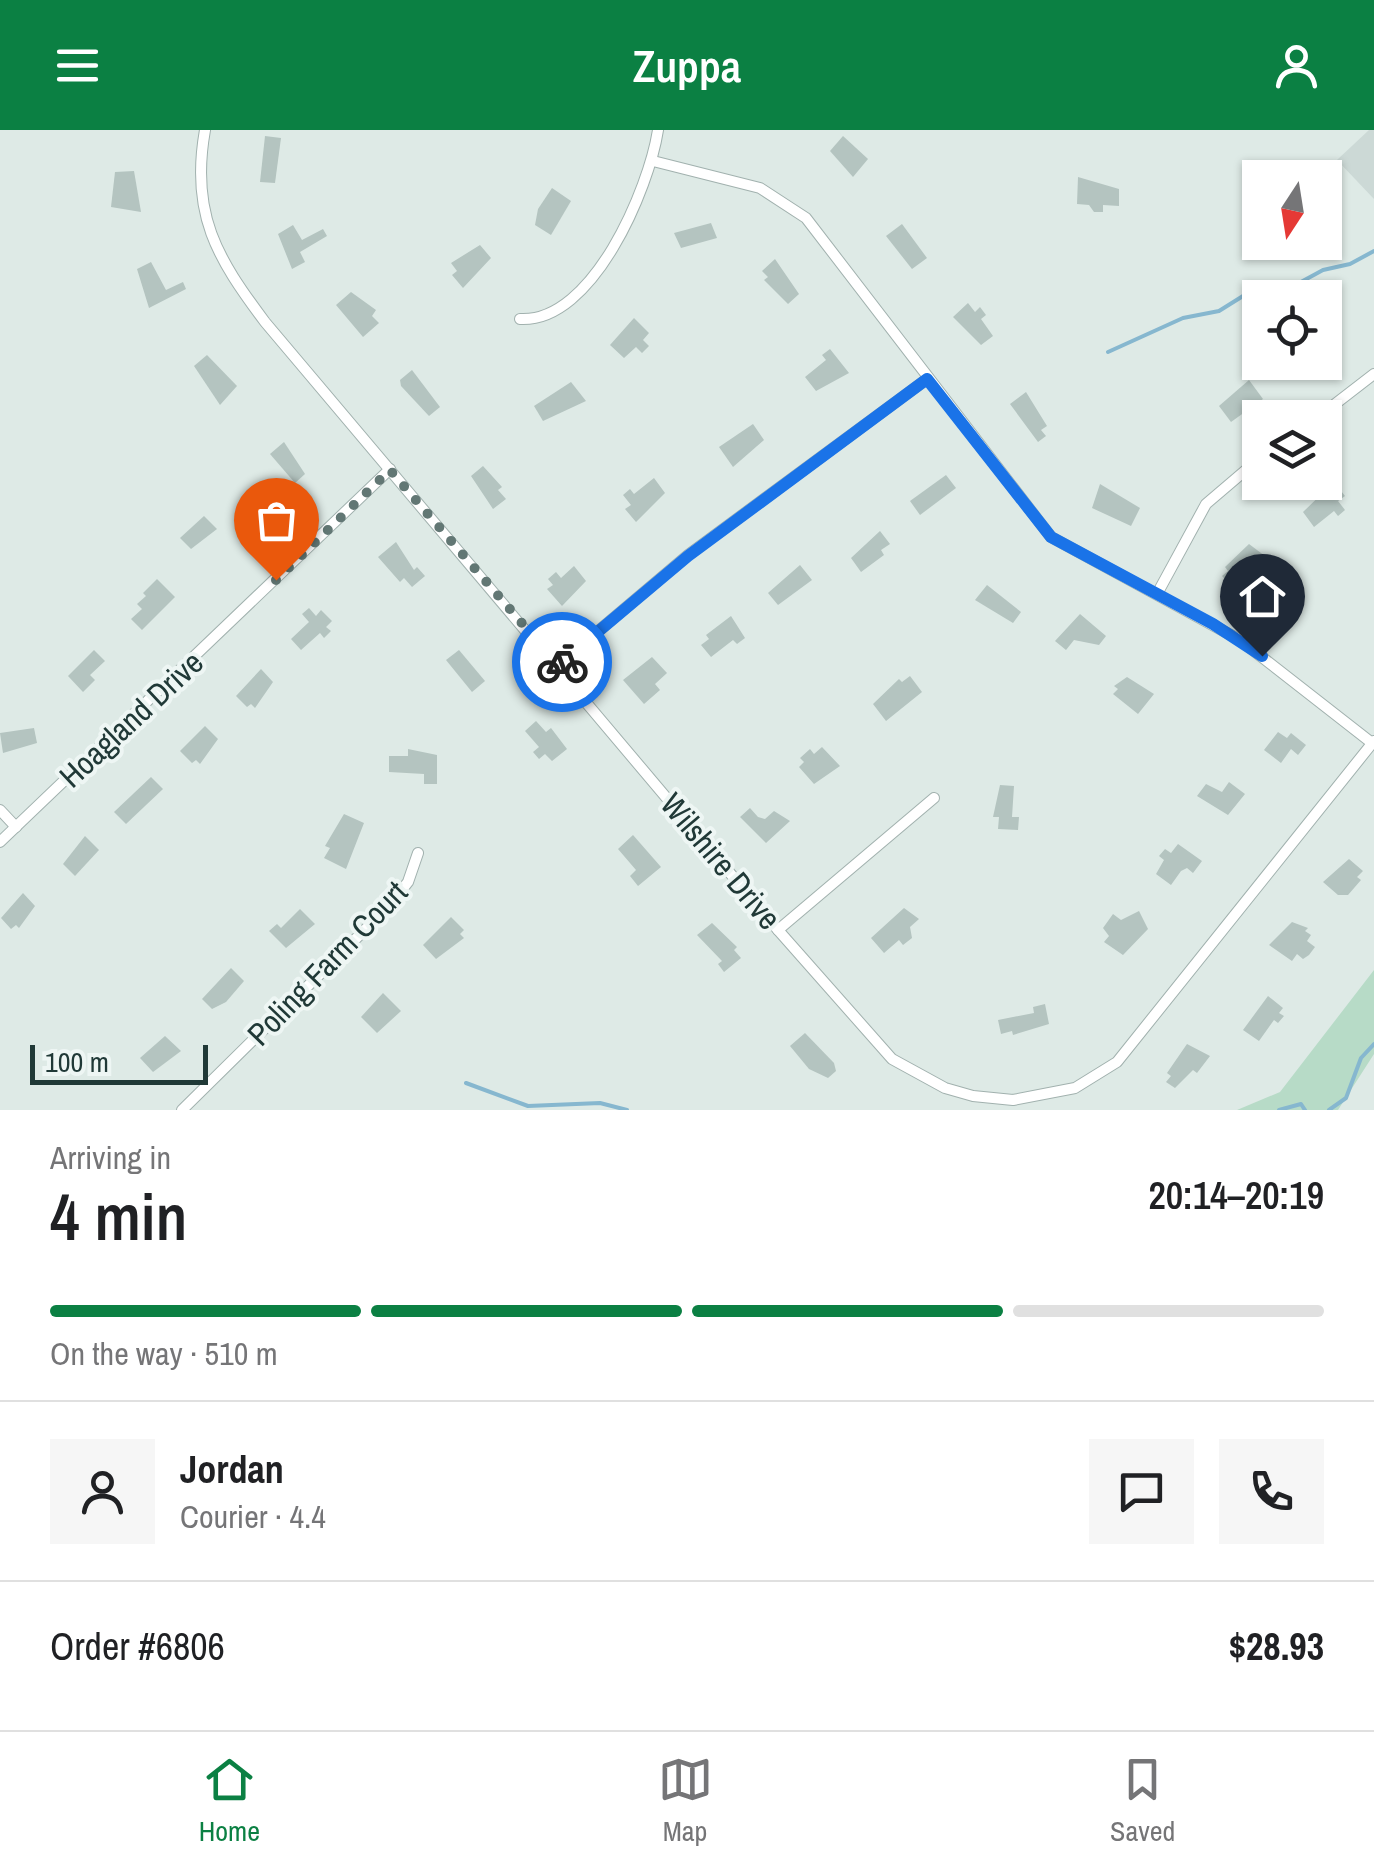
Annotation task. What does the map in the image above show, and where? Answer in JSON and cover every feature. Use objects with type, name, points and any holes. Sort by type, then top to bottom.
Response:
[{"type":"street","name":"Wilshire Drive","points":[[205,130],[202,200],[218,256],[265,322],[778,930],[892,1058],[920,1077],[990,1099],[1013,1100],[1075,1088],[1129,1050],[1373,742]]},
{"type":"street","points":[[520,319],[541,317],[580,288],[621,238],[653,161],[658,130]]},
{"type":"street","points":[[653,161],[760,188],[794,209],[1051,537],[1240,640],[1373,742]]},
{"type":"street","points":[[1340,400],[1374,374]]},
{"type":"street","points":[[558,665],[688,556],[927,379]]},
{"type":"street","name":"Hoagland Drive","points":[[0,842],[390,470]]},
{"type":"street","points":[[1157,594],[1206,504],[1242,473]]},
{"type":"street","points":[[778,930],[934,798]]},
{"type":"street","points":[[0,810],[16,827]]},
{"type":"street","name":"Poling Farm Court","points":[[182,1110],[389,906],[408,882],[418,853]]},
{"type":"shaded area","points":[[1369,130],[1374,130],[1374,199],[1342,165],[1342,160],[1337,160]]},
{"type":"green space","points":[[1374,970],[1374,1054],[1338,1110],[1237,1110],[1280,1092]]},
{"type":"building","points":[[265,136],[281,138],[275,183],[260,182]]},
{"type":"building","points":[[843,136],[868,159],[853,177],[830,151]]},
{"type":"building","points":[[134,171],[141,212],[111,207],[115,172]]},
{"type":"building","points":[[1078,177],[1119,189],[1119,206],[1103,205],[1103,212],[1094,212],[1089,205],[1077,204]]},
{"type":"building","points":[[552,188],[571,201],[551,235],[535,225],[538,209]]},
{"type":"building","points":[[711,223],[717,238],[681,248],[674,233]]},
{"type":"building","points":[[902,224],[927,258],[912,269],[886,236]]},
{"type":"building","points":[[293,225],[302,240],[323,229],[327,236],[300,252],[305,262],[292,269],[278,234]]},
{"type":"building","points":[[480,245],[491,258],[463,288],[452,275],[457,271],[451,263]]},
{"type":"building","points":[[775,259],[799,294],[788,304],[764,280],[768,277],[762,271]]},
{"type":"building","points":[[151,262],[166,290],[183,282],[186,289],[149,308],[137,269]]},
{"type":"building","points":[[351,292],[376,310],[372,316],[379,323],[363,337],[336,305]]},
{"type":"building","points":[[968,303],[975,312],[980,307],[986,315],[981,319],[993,336],[981,345],[953,317]]},
{"type":"building","points":[[634,318],[649,333],[643,340],[649,346],[642,353],[636,347],[624,358],[610,345]]},
{"type":"building","points":[[830,349],[849,373],[816,391],[805,377],[826,360],[822,355]]},
{"type":"building","points":[[207,355],[237,386],[220,405],[194,366]]},
{"type":"building","points":[[412,370],[440,407],[429,416],[401,386],[400,380]]},
{"type":"building","points":[[1249,380],[1263,399],[1242,400],[1242,414],[1231,422],[1219,406]]},
{"type":"building","points":[[571,382],[586,401],[543,421],[534,406]]},
{"type":"building","points":[[1026,392],[1047,426],[1041,430],[1046,436],[1038,442],[1010,404]]},
{"type":"building","points":[[753,424],[764,440],[733,467],[719,447]]},
{"type":"building","points":[[284,442],[305,474],[295,483],[270,454]]},
{"type":"building","points":[[483,466],[502,487],[498,490],[506,499],[493,509],[471,476]]},
{"type":"building","points":[[946,475],[956,488],[920,515],[910,501]]},
{"type":"building","points":[[654,478],[665,493],[636,522],[625,509],[631,505],[623,495],[630,489],[634,494]]},
{"type":"building","points":[[1100,484],[1140,508],[1131,526],[1092,508]]},
{"type":"building","points":[[1315,500],[1339,500],[1345,510],[1338,516],[1334,511],[1314,527],[1303,512]]},
{"type":"building","points":[[204,516],[217,529],[191,549],[180,538]]},
{"type":"building","points":[[880,531],[890,544],[881,550],[884,555],[861,572],[851,558]]},
{"type":"building","points":[[396,542],[414,570],[417,567],[425,576],[412,587],[404,578],[400,582],[378,557]]},
{"type":"building","points":[[1249,544],[1265,556],[1233,587],[1222,576],[1228,571],[1225,567]]},
{"type":"building","points":[[800,565],[812,580],[778,605],[768,593]]},
{"type":"building","points":[[574,566],[586,581],[562,606],[547,589],[553,585],[548,579],[556,572],[561,578]]},
{"type":"building","points":[[157,579],[175,597],[142,630],[131,619],[142,609],[137,604],[146,596],[143,593]]},
{"type":"building","points":[[987,585],[1021,612],[1013,623],[975,600]]},
{"type":"building","points":[[309,608],[316,616],[321,610],[332,621],[326,627],[331,631],[324,638],[320,633],[301,650],[291,639],[309,622],[302,614]]},
{"type":"building","points":[[1080,614],[1106,636],[1099,645],[1074,640],[1066,650],[1055,641]]},
{"type":"building","points":[[731,616],[745,638],[737,644],[733,640],[711,657],[701,645],[709,639],[706,635]]},
{"type":"building","points":[[94,650],[105,661],[90,675],[95,680],[83,692],[68,676]]},
{"type":"building","points":[[459,650],[485,681],[472,692],[446,660]]},
{"type":"building","points":[[652,657],[667,673],[655,684],[660,690],[644,704],[623,680]]},
{"type":"building","points":[[261,669],[273,682],[255,708],[251,704],[247,707],[236,696]]},
{"type":"building","points":[[910,676],[922,692],[886,721],[873,704],[899,679],[902,682]]},
{"type":"building","points":[[1127,677],[1154,694],[1138,714],[1113,694],[1118,689],[1114,686]]},
{"type":"building","points":[[536,721],[546,732],[551,728],[567,749],[552,761],[545,754],[539,759],[533,752],[539,747],[525,731]]},
{"type":"building","points":[[205,726],[218,739],[200,764],[196,760],[192,763],[180,751]]},
{"type":"building","points":[[34,728],[37,743],[3,753],[0,733]]},
{"type":"building","points":[[1278,732],[1287,738],[1291,733],[1306,745],[1298,755],[1291,749],[1281,763],[1264,750]]},
{"type":"building","points":[[822,747],[840,766],[814,784],[799,767],[804,762],[800,758],[810,749],[814,754]]},
{"type":"building","points":[[408,749],[437,755],[437,784],[424,784],[424,774],[389,772],[389,756],[408,756]]},
{"type":"building","points":[[151,777],[163,789],[126,824],[114,812]]},
{"type":"building","points":[[1229,782],[1245,794],[1228,815],[1197,796],[1206,784],[1222,792]]},
{"type":"building","points":[[1000,785],[1014,786],[1012,817],[1019,817],[1018,830],[998,829],[999,817],[993,817]]},
{"type":"building","points":[[750,808],[758,817],[765,819],[774,811],[790,821],[766,843],[740,817]]},
{"type":"building","points":[[344,814],[364,823],[346,869],[324,858],[330,848],[325,846]]},
{"type":"building","points":[[633,835],[661,867],[638,886],[630,876],[636,870],[618,849]]},
{"type":"building","points":[[85,836],[99,850],[75,876],[63,864]]},
{"type":"building","points":[[1178,844],[1202,861],[1193,873],[1187,868],[1181,871],[1171,885],[1156,874],[1164,860],[1159,856],[1165,849],[1171,853]]},
{"type":"building","points":[[1349,859],[1363,871],[1357,877],[1361,880],[1348,895],[1338,895],[1323,882]]},
{"type":"building","points":[[23,893],[35,906],[19,928],[16,925],[11,929],[1,918]]},
{"type":"building","points":[[904,908],[919,919],[910,927],[912,938],[903,945],[899,940],[884,953],[871,938]]},
{"type":"building","points":[[300,909],[315,924],[286,948],[269,931],[277,924],[281,928]]},
{"type":"building","points":[[1139,911],[1148,929],[1123,955],[1104,942],[1109,936],[1103,928],[1113,914],[1121,920]]},
{"type":"building","points":[[451,917],[464,930],[460,934],[464,938],[436,959],[423,945]]},
{"type":"building","points":[[1292,922],[1308,928],[1305,931],[1311,935],[1307,941],[1315,947],[1303,959],[1297,954],[1292,961],[1269,945]]},
{"type":"building","points":[[712,923],[737,947],[734,950],[741,958],[724,972],[718,964],[722,961],[697,935]]},
{"type":"building","points":[[231,968],[244,981],[226,1002],[212,1009],[202,999]]},
{"type":"building","points":[[383,993],[401,1011],[377,1033],[361,1017]]},
{"type":"building","points":[[1268,996],[1283,1008],[1279,1013],[1284,1016],[1278,1023],[1274,1020],[1259,1041],[1243,1030]]},
{"type":"building","points":[[1045,1004],[1049,1024],[1013,1035],[1012,1031],[1001,1034],[998,1020],[1034,1013],[1033,1007]]},
{"type":"building","points":[[805,1033],[834,1063],[836,1071],[828,1078],[809,1069],[790,1046]]},
{"type":"building","points":[[165,1036],[181,1051],[153,1072],[140,1058]]},
{"type":"building","points":[[1187,1044],[1210,1056],[1197,1073],[1193,1070],[1175,1088],[1166,1082],[1171,1076],[1167,1073]]},
{"type":"waterway","points":[[1108,352],[1183,318],[1219,311],[1251,291],[1277,295],[1323,270],[1350,264],[1374,251]]},
{"type":"waterway","points":[[1329,1110],[1346,1098],[1361,1058],[1374,1044]]},
{"type":"waterway","points":[[466,1083],[528,1106],[600,1103],[627,1110]]},
{"type":"waterway","points":[[1279,1110],[1301,1104],[1305,1110]]},
{"type":"way so far","points":[[276,580],[390,470],[558,665],[562,662]]},
{"type":"route","points":[[562,662],[688,556],[927,379],[1051,537],[1213,624],[1262,656]]}]
